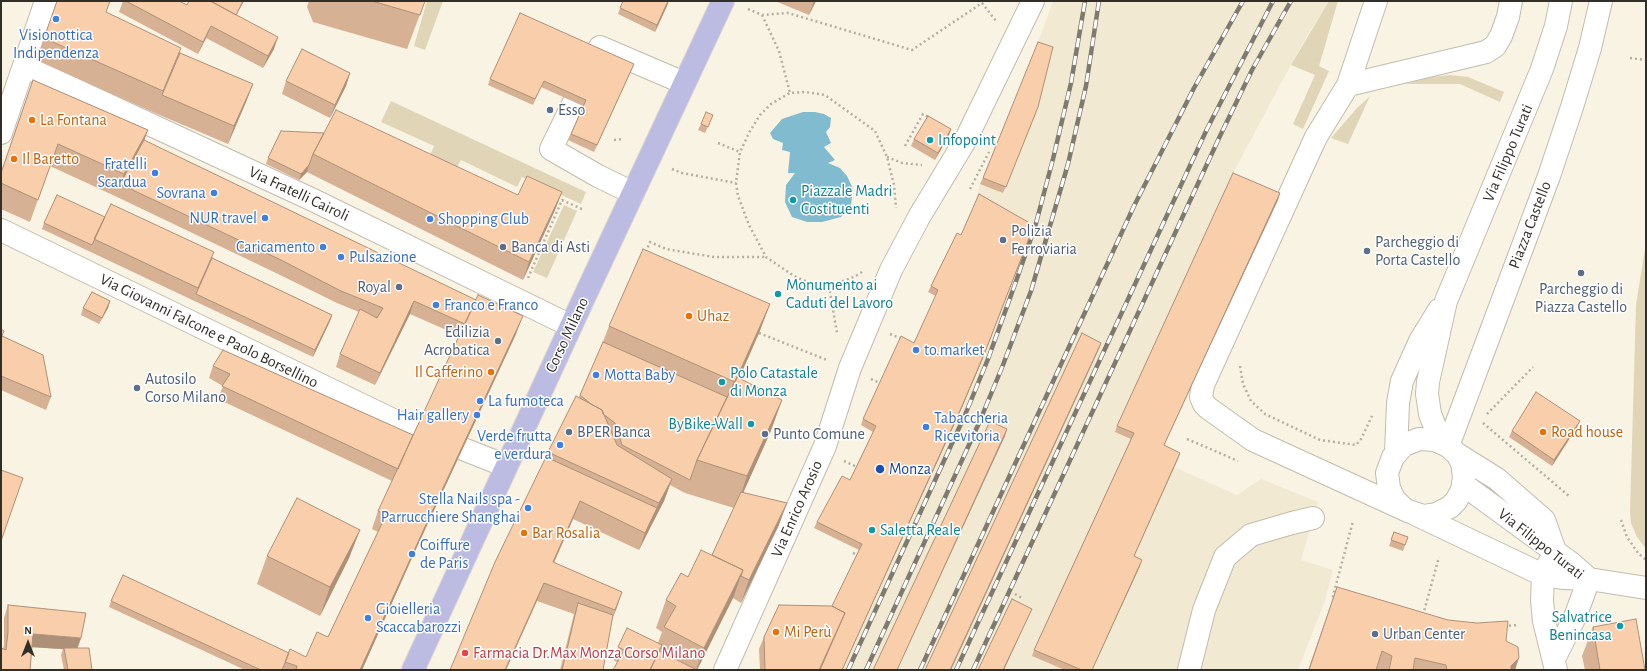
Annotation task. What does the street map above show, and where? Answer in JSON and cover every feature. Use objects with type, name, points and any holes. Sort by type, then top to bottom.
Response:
[{"type":"main road","name":"Corso Milano","points":[[413,670],[506,466],[723,1]]},
{"type":"street","points":[[1,130],[46,1]]},
{"type":"street","name":"Via Enrico Arosio","points":[[725,670],[825,446],[850,368],[891,270],[919,217],[937,170],[966,139],[1033,1]]},
{"type":"street","name":"Via Filippo Turati","points":[[1376,1],[1348,85],[1316,137],[1201,393],[1202,401],[1208,408],[1253,440],[1342,480],[1543,575],[1589,579]]},
{"type":"street","points":[[1348,85],[1486,52],[1495,46],[1501,36],[1508,17],[1511,1]]},
{"type":"street","name":"Via Filippo Turati","points":[[1449,447],[1431,418],[1427,394],[1428,382],[1446,301],[1542,69],[1556,26],[1561,1]]},
{"type":"street","name":"Piazza Castello","points":[[1449,447],[1549,176],[1590,48],[1601,1]]},
{"type":"street","points":[[596,54],[600,47],[684,83]]},
{"type":"street","name":"Via Fratelli Cairoli","points":[[24,66],[313,200],[571,326]]},
{"type":"street","points":[[574,102],[551,149],[598,176],[633,193]]},
{"type":"street","name":"Via Giovanni Falcone e Paolo Borsellino","points":[[1,230],[417,431]]},
{"type":"street","name":"Via Filippo Turati","points":[[1392,459],[1402,381],[1420,341],[1430,323],[1446,301]]},
{"type":"street","points":[[1342,480],[1374,476],[1386,470],[1392,459],[1408,442],[1419,439],[1430,439],[1449,447],[1498,479],[1544,520],[1555,551],[1543,575],[1542,600],[1544,621],[1555,664]]},
{"type":"street","points":[[1392,459],[1387,472],[1389,488],[1394,499],[1410,512],[1428,516],[1446,510],[1453,505],[1459,497],[1464,485],[1464,468],[1449,447]]},
{"type":"street","points":[[462,449],[506,466]]},
{"type":"street","name":"Via Filippo Turati","points":[[1464,485],[1555,551],[1589,579]]},
{"type":"street","points":[[1189,670],[1204,610],[1225,557],[1251,535],[1313,518]]},
{"type":"street","points":[[1555,664],[1576,617],[1589,579],[1646,588]]},
{"type":"path","points":[[748,9],[762,15],[788,13],[912,50],[982,3],[1013,43]]},
{"type":"path","points":[[762,15],[779,51],[790,93]]},
{"type":"path","points":[[1630,58],[1646,60]]},
{"type":"path","points":[[866,270],[854,278],[829,286],[810,283],[794,276],[766,257],[749,225],[738,196],[736,182],[740,152],[760,115],[771,104],[790,93],[805,92],[825,96],[875,131],[887,157],[894,185],[896,211]]},
{"type":"path","points":[[905,146],[923,114],[966,139]]},
{"type":"path","points":[[614,140],[624,139]]},
{"type":"path","points":[[718,143],[740,152]]},
{"type":"path","points":[[887,157],[937,170]]},
{"type":"path","points":[[682,173],[736,182]]},
{"type":"path","points":[[527,280],[562,200],[584,210]]},
{"type":"path","points":[[643,256],[650,242],[666,249],[714,257],[766,257]]},
{"type":"path","points":[[829,286],[838,337]]},
{"type":"path","points":[[759,333],[828,360]]},
{"type":"path","points":[[889,333],[908,341]]},
{"type":"path","points":[[1239,362],[1243,384],[1251,401],[1264,414],[1320,440],[1356,445]]},
{"type":"path","points":[[1485,416],[1533,367]]},
{"type":"path","points":[[869,378],[880,383]]},
{"type":"path","points":[[1480,420],[1569,496]]},
{"type":"path","points":[[1188,439],[1239,462]]},
{"type":"path","points":[[842,460],[857,467]]},
{"type":"path","points":[[1621,520],[1627,536],[1638,553],[1646,560]]},
{"type":"path","points":[[1341,598],[1333,596],[1353,521]]},
{"type":"path","points":[[853,553],[858,555]]},
{"type":"path","points":[[1423,616],[1439,557]]},
{"type":"path","points":[[1015,594],[1022,598],[1019,599]]},
{"type":"path","points":[[1499,627],[1522,624]]},
{"type":"shaded area","points":[[427,1],[443,1],[425,50],[414,46]]},
{"type":"shaded area","points":[[1053,1],[1329,1],[1307,36],[1230,179],[1278,200],[1162,451],[1174,467],[1237,495],[1261,479],[1318,502],[1301,560],[1333,570],[1324,603],[1298,670],[820,670],[860,550],[814,528],[840,483],[848,486],[873,432],[861,425],[898,343],[911,349],[936,296],[928,292],[954,239],[958,241],[976,200],[980,184],[1036,48]]},
{"type":"shaded area","points":[[1329,1],[1338,1],[1319,66],[1329,71],[1303,129],[1293,124],[1315,75],[1291,65]]},
{"type":"shaded area","points":[[1450,75],[1468,77],[1504,92],[1500,102],[1460,84],[1405,84],[1431,77]]},
{"type":"shaded area","points":[[1370,96],[1348,144],[1331,138],[1357,108]]},
{"type":"shaded area","points":[[391,101],[586,192],[581,204],[522,177],[517,187],[461,160],[453,174],[427,162],[434,146],[381,122]]},
{"type":"shaded area","points":[[564,205],[577,211],[547,278],[533,272]]},
{"type":"shaded area","points":[[1646,242],[1646,549],[1637,537],[1631,523],[1630,512],[1636,305]]},
{"type":"water","points":[[803,112],[815,112],[824,114],[831,118],[830,127],[826,132],[831,143],[824,147],[835,160],[828,163],[840,168],[847,176],[853,189],[851,206],[841,217],[822,222],[807,222],[792,217],[785,202],[786,185],[795,173],[788,173],[790,152],[782,150],[783,143],[773,139],[770,133],[782,119]]},
{"type":"building","points":[[57,1],[110,1],[106,12],[181,48],[163,91],[44,38]]},
{"type":"building","points":[[126,1],[179,1],[187,5],[189,1],[210,1],[278,37],[268,56],[211,26],[203,42]]},
{"type":"building","points":[[211,1],[243,1],[236,15]]},
{"type":"building","points":[[372,1],[425,1],[420,15]]},
{"type":"building","points":[[623,1],[668,1],[657,25],[620,8]]},
{"type":"building","points":[[520,13],[634,64],[597,145],[571,134],[586,100],[544,81],[535,99],[490,79]]},
{"type":"building","points":[[1038,42],[1053,47],[1038,107],[1006,187],[983,178]]},
{"type":"building","points":[[302,49],[350,73],[335,105],[286,81]]},
{"type":"building","points":[[180,53],[253,84],[234,126],[162,95]]},
{"type":"building","points":[[33,80],[148,130],[124,174],[58,144],[38,200],[1,183],[1,173]]},
{"type":"building","points":[[336,110],[518,195],[527,176],[562,192],[529,262],[313,154]]},
{"type":"building","points":[[706,112],[713,115],[708,127],[701,124]]},
{"type":"building","name":"Infopoint","points":[[928,116],[951,129],[938,153],[914,139]]},
{"type":"building","points":[[281,131],[324,133],[309,165],[301,174],[268,158]]},
{"type":"building","points":[[144,140],[476,300],[465,324],[414,301],[380,373],[340,354],[360,309],[377,318],[383,308],[341,291],[281,260],[120,184]]},
{"type":"building","points":[[1233,173],[1280,193],[1164,445],[1180,453],[1134,556],[1142,560],[1092,670],[1082,670],[1034,650],[1134,433],[1117,426]]},
{"type":"building","points":[[979,194],[1028,222],[1031,228],[1031,233],[985,352],[962,406],[842,670],[820,670],[845,613],[832,606],[862,544],[817,522],[842,476],[850,480],[876,426],[863,419],[901,336],[914,343],[938,290],[931,286],[957,233],[961,235]]},
{"type":"building","points":[[57,195],[105,217],[92,245],[44,223]]},
{"type":"building","points":[[111,204],[214,252],[198,288],[94,239]]},
{"type":"building","points":[[643,249],[770,304],[735,382],[609,326]]},
{"type":"building","points":[[212,258],[332,315],[315,350],[196,294]]},
{"type":"building","points":[[92,292],[110,301],[102,318],[83,308]]},
{"type":"building","points":[[478,295],[523,316],[360,670],[296,670],[297,666],[285,662],[290,649],[306,657],[317,632],[328,637],[386,515],[378,511]]},
{"type":"building","points":[[1,329],[4,331],[1,338]]},
{"type":"building","points":[[1082,333],[1101,343],[950,670],[925,670]]},
{"type":"building","points":[[2,336],[43,355],[51,397],[1,376]]},
{"type":"building","points":[[603,342],[727,397],[697,460],[690,480],[622,445],[615,423],[603,414],[602,410],[591,404],[580,395]]},
{"type":"building","points":[[223,350],[413,435],[398,469],[222,386],[230,374],[213,366]]},
{"type":"building","points":[[737,377],[782,400],[747,476],[697,460]]},
{"type":"building","name":"Road house","points":[[1536,392],[1580,421],[1554,460],[1512,431]]},
{"type":"building","points":[[576,396],[602,410],[617,445],[672,479],[659,503],[548,452]]},
{"type":"building","points":[[990,421],[1007,429],[897,670],[873,670]]},
{"type":"building","points":[[546,457],[657,508],[645,533],[580,501],[553,562],[622,592],[615,610],[544,583],[505,670],[450,670],[495,562]]},
{"type":"building","points":[[1,470],[23,478],[1,541]]},
{"type":"building","points":[[741,492],[787,503],[749,580],[741,576],[743,570],[712,555]]},
{"type":"building","points":[[297,498],[360,530],[330,587],[267,556]]},
{"type":"building","points":[[1394,532],[1408,537],[1405,545],[1391,540]]},
{"type":"building","points":[[701,550],[743,570],[704,648],[664,627],[676,606],[666,600],[681,573],[688,577]]},
{"type":"building","points":[[123,575],[289,653],[282,670],[261,670],[111,601]]},
{"type":"building","name":"Urban Center","points":[[1337,587],[1448,620],[1477,623],[1508,621],[1506,641],[1518,647],[1519,658],[1511,666],[1511,670],[1447,670],[1446,665],[1415,658],[1413,670],[1389,670],[1392,656],[1382,651],[1376,670],[1309,670]]},
{"type":"building","points":[[1012,599],[1032,609],[1003,670],[978,670]]},
{"type":"building","points":[[578,603],[613,615],[603,670],[562,670]]},
{"type":"building","points":[[8,605],[86,613],[81,638],[33,634],[30,670],[1,670],[1,648],[6,650],[8,632]]},
{"type":"building","points":[[779,605],[832,606],[845,613],[819,670],[765,670],[764,637]]},
{"type":"building","points":[[1636,619],[1645,670],[1600,670],[1593,627]]},
{"type":"building","points":[[627,628],[662,645],[650,670],[613,670],[624,650],[618,647]]},
{"type":"building","points":[[64,648],[89,648],[92,670],[68,670]]},
{"type":"building","points":[[659,651],[697,670],[650,670]]},
{"type":"railway","points":[[848,670],[965,415],[988,359],[1014,287],[1035,227],[1053,159],[1071,83],[1085,1]]},
{"type":"railway","points":[[866,670],[979,423],[1031,291],[1068,164],[1086,86],[1099,1]]},
{"type":"railway","points":[[920,670],[1134,206],[1194,88],[1243,1]]},
{"type":"railway","points":[[956,670],[1207,129],[1273,1]]},
{"type":"railway","points":[[973,670],[1220,136],[1252,70],[1291,1]]},
{"type":"place","name":"Visionottica Indipendenza","points":[[56,19]]},
{"type":"place","name":"Esso","points":[[550,110]]},
{"type":"place","name":"La Fontana","points":[[32,120]]},
{"type":"place","name":"Infopoint","points":[[930,140]]},
{"type":"place","name":"Il Baretto","points":[[14,159]]},
{"type":"place","name":"Fratelli Scardua","points":[[155,173]]},
{"type":"place","name":"Sovrana","points":[[214,193]]},
{"type":"place","name":"Piazzale Madri Costituenti","points":[[793,200]]},
{"type":"place","name":"NUR travel","points":[[265,218]]},
{"type":"place","name":"Shopping Club","points":[[430,219]]},
{"type":"place","name":"Polizia Ferroviaria","points":[[1003,240]]},
{"type":"place","name":"Caricamento","points":[[323,247]]},
{"type":"place","name":"Banca di Asti","points":[[503,247]]},
{"type":"place","name":"Parcheggio di Porta Castello","points":[[1367,251]]},
{"type":"place","name":"Pulsazione","points":[[341,257]]},
{"type":"place","name":"Parcheggio di Piazza Castello","points":[[1581,273]]},
{"type":"place","name":"Royal","points":[[399,287]]},
{"type":"place","name":"Monumento ai Caduti del Lavoro","points":[[778,294]]},
{"type":"place","name":"Franco e Franco","points":[[436,305]]},
{"type":"place","name":"Uhaz","points":[[689,316]]},
{"type":"place","name":"Edilizia Acrobatica","points":[[498,341]]},
{"type":"place","name":"to.market","points":[[916,350]]},
{"type":"place","name":"Il Cafferino","points":[[491,372]]},
{"type":"place","name":"Motta Baby","points":[[596,375]]},
{"type":"place","name":"Polo Catastale di Monza","points":[[722,382]]},
{"type":"place","name":"Autosilo Corso Milano","points":[[137,388]]},
{"type":"place","name":"La fumoteca","points":[[480,401]]},
{"type":"place","name":"Hair gallery","points":[[477,415]]},
{"type":"place","name":"ByBike-Wall","points":[[751,424]]},
{"type":"place","name":"Tabaccheria Ricevitoria","points":[[926,427]]},
{"type":"place","name":"BPER Banca","points":[[569,432]]},
{"type":"place","name":"Road house","points":[[1543,432]]},
{"type":"place","name":"Punto Comune","points":[[765,434]]},
{"type":"place","name":"Verde frutta e verdura","points":[[560,445]]},
{"type":"place","name":"Monza","points":[[880,469]]},
{"type":"place","name":"Stella Nails spa - Parrucchiere Shanghai","points":[[528,508]]},
{"type":"place","name":"Saletta Reale","points":[[872,530]]},
{"type":"place","name":"Bar Rosalia","points":[[524,533]]},
{"type":"place","name":"Coiffure de Paris","points":[[412,554]]},
{"type":"place","name":"Gioielleria Scaccabarozzi","points":[[368,618]]},
{"type":"place","name":"Salvatrice Benincasa","points":[[1620,626]]},
{"type":"place","name":"Mi Perù","points":[[776,632]]},
{"type":"place","name":"Urban Center","points":[[1375,634]]},
{"type":"place","name":"Farmacia Dr.Max Monza Corso Milano","points":[[465,653]]}]
